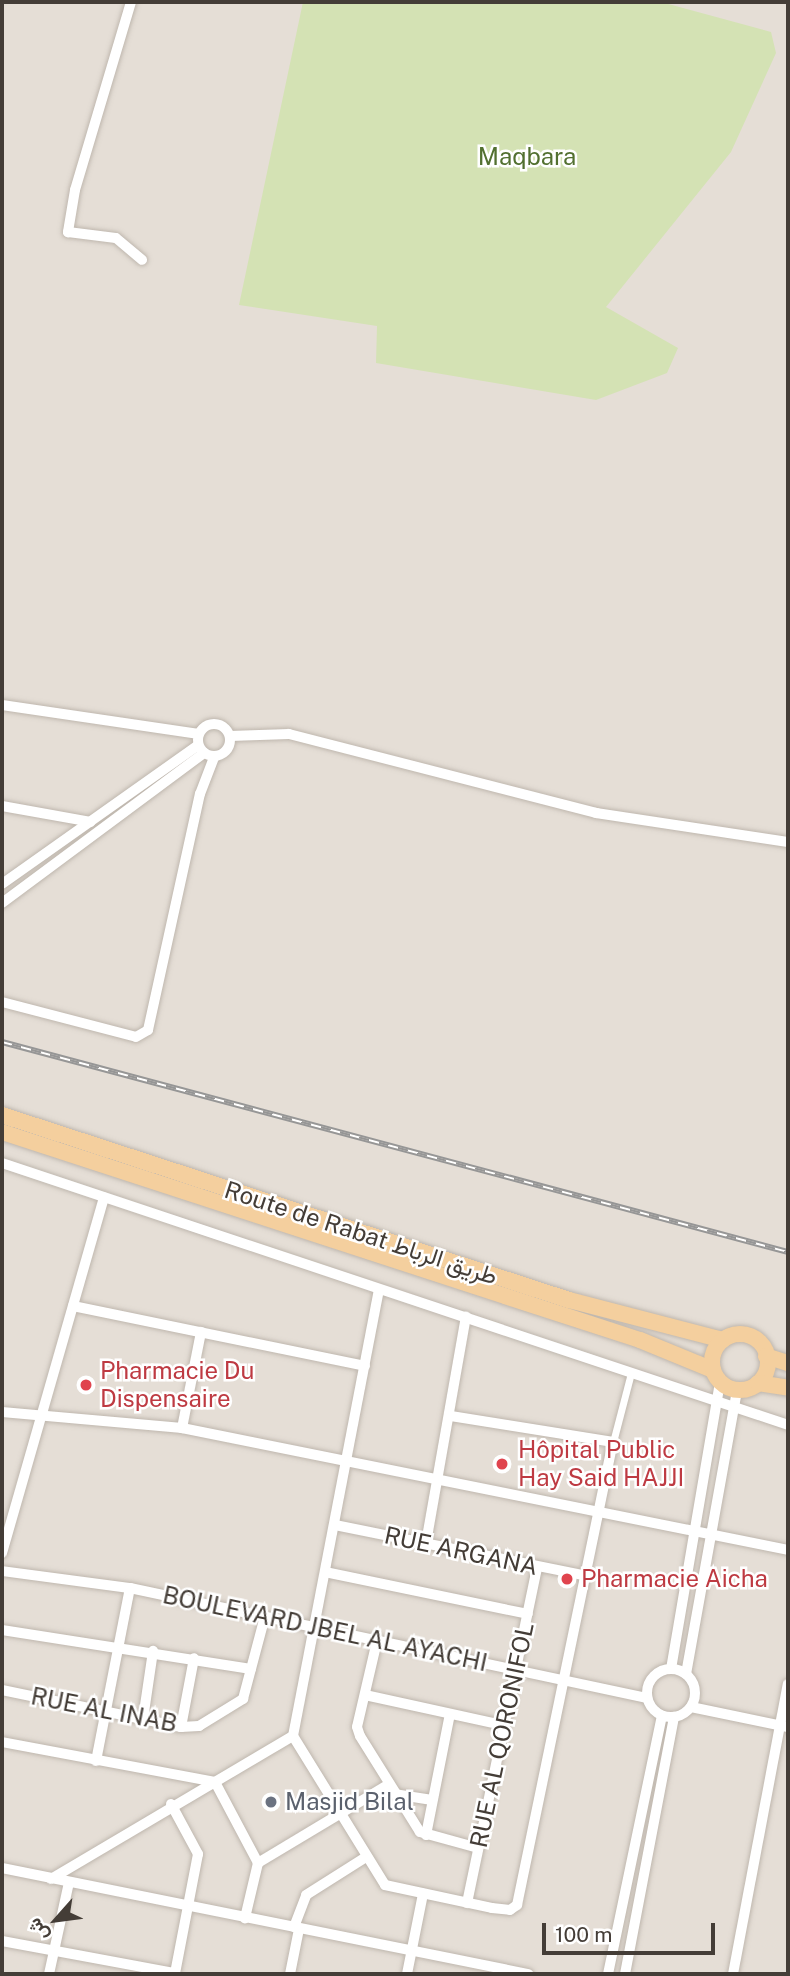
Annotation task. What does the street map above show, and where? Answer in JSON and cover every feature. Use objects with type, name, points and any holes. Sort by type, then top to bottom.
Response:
[{"type":"main road","name":"Route de Rabat طريق الرباط","points":[[2,1115],[569,1300],[723,1340]]},
{"type":"main road","name":"Route de Rabat طريق الرباط","points":[[2,1132],[640,1340],[717,1376]]},
{"type":"main road","points":[[788,1363],[766,1356],[748,1336],[723,1340],[714,1352],[717,1376],[737,1390],[758,1383],[788,1388]]},
{"type":"main road","points":[[758,1383],[766,1370],[766,1356]]},
{"type":"street","points":[[131,2],[68,232],[116,238],[142,260]]},
{"type":"street","points":[[2,705],[227,751],[230,736]]},
{"type":"street","points":[[2,1002],[135,1037],[148,1030],[200,793],[204,747],[215,724],[230,736],[289,734],[596,813],[788,842]]},
{"type":"street","points":[[2,884],[88,821],[204,747]]},
{"type":"street","points":[[2,902],[104,828],[204,747]]},
{"type":"street","points":[[2,806],[88,821],[104,828]]},
{"type":"street","points":[[2,1163],[788,1425]]},
{"type":"street","points":[[2,1553],[104,1197]]},
{"type":"street","points":[[379,1290],[293,1736],[385,1885],[510,1910],[520,1900],[613,1442],[631,1373]]},
{"type":"street","points":[[73,1306],[365,1366]]},
{"type":"street","points":[[426,1543],[440,1479],[466,1317]]},
{"type":"street","points":[[182,1428],[201,1332]]},
{"type":"street","points":[[671,1669],[698,1533],[719,1404],[717,1376]]},
{"type":"street","points":[[686,1674],[671,1669],[653,1676],[647,1698],[662,1716],[674,1717],[691,1706],[695,1690],[686,1674],[713,1536],[737,1390]]},
{"type":"street","points":[[2,1412],[182,1428],[788,1550]]},
{"type":"street","points":[[451,1416],[613,1442]]},
{"type":"street","name":"RUE ARGANA","points":[[335,1524],[587,1576]]},
{"type":"street","name":"RUE AL QORONIFOL","points":[[467,1903],[537,1567]]},
{"type":"street","name":"BOULEVARD JBEL AL AYACHI","points":[[2,1571],[130,1588],[264,1620],[517,1668],[566,1682],[647,1698]]},
{"type":"street","points":[[325,1572],[528,1615]]},
{"type":"street","points":[[96,1761],[130,1588]]},
{"type":"street","name":"RUE AL INAB","points":[[2,1690],[106,1709],[181,1727],[199,1726],[243,1699],[264,1620]]},
{"type":"street","points":[[2,1630],[153,1651],[251,1669]]},
{"type":"street","points":[[377,1641],[357,1727],[415,1827],[426,1835],[478,1848]]},
{"type":"street","points":[[143,1719],[153,1651]]},
{"type":"street","points":[[181,1727],[194,1658]]},
{"type":"street","points":[[733,1974],[784,1726],[788,1684]]},
{"type":"street","points":[[365,1695],[503,1725]]},
{"type":"street","points":[[691,1706],[784,1726]]},
{"type":"street","points":[[426,1835],[450,1714]]},
{"type":"street","points":[[608,1974],[662,1716]]},
{"type":"street","points":[[625,1974],[674,1717]]},
{"type":"street","points":[[51,1879],[171,1804],[215,1782],[293,1736]]},
{"type":"street","points":[[2,1742],[215,1782]]},
{"type":"street","points":[[215,1782],[258,1863],[245,1918]]},
{"type":"street","points":[[258,1863],[391,1789],[431,1800]]},
{"type":"street","points":[[2,1941],[175,1974],[198,1854],[171,1804]]},
{"type":"street","points":[[290,1974],[296,1928],[306,1895],[366,1857]]},
{"type":"street","points":[[2,1868],[528,1974]]},
{"type":"street","points":[[49,1974],[69,1882]]},
{"type":"street","points":[[407,1974],[423,1894]]},
{"type":"street","points":[[114,1974],[117,1963]]},
{"type":"shaded area","points":[[2,2],[788,2],[788,1974],[2,1974]]},
{"type":"green space","name":"Maqbara","points":[[303,2],[661,2],[771,32],[776,53],[731,152],[606,307],[678,348],[667,373],[596,400],[376,363],[377,326],[239,305]]},
{"type":"railway","points":[[2,1042],[788,1252]]},
{"type":"place","name":"Pharmacie Du Dispensaire","points":[[86,1385]]},
{"type":"place","name":"Hôpital Public Hay Said HAJJI","points":[[502,1464]]},
{"type":"place","name":"Pharmacie Aicha","points":[[567,1579]]},
{"type":"place","name":"Masjid Bilal","points":[[271,1802]]}]
